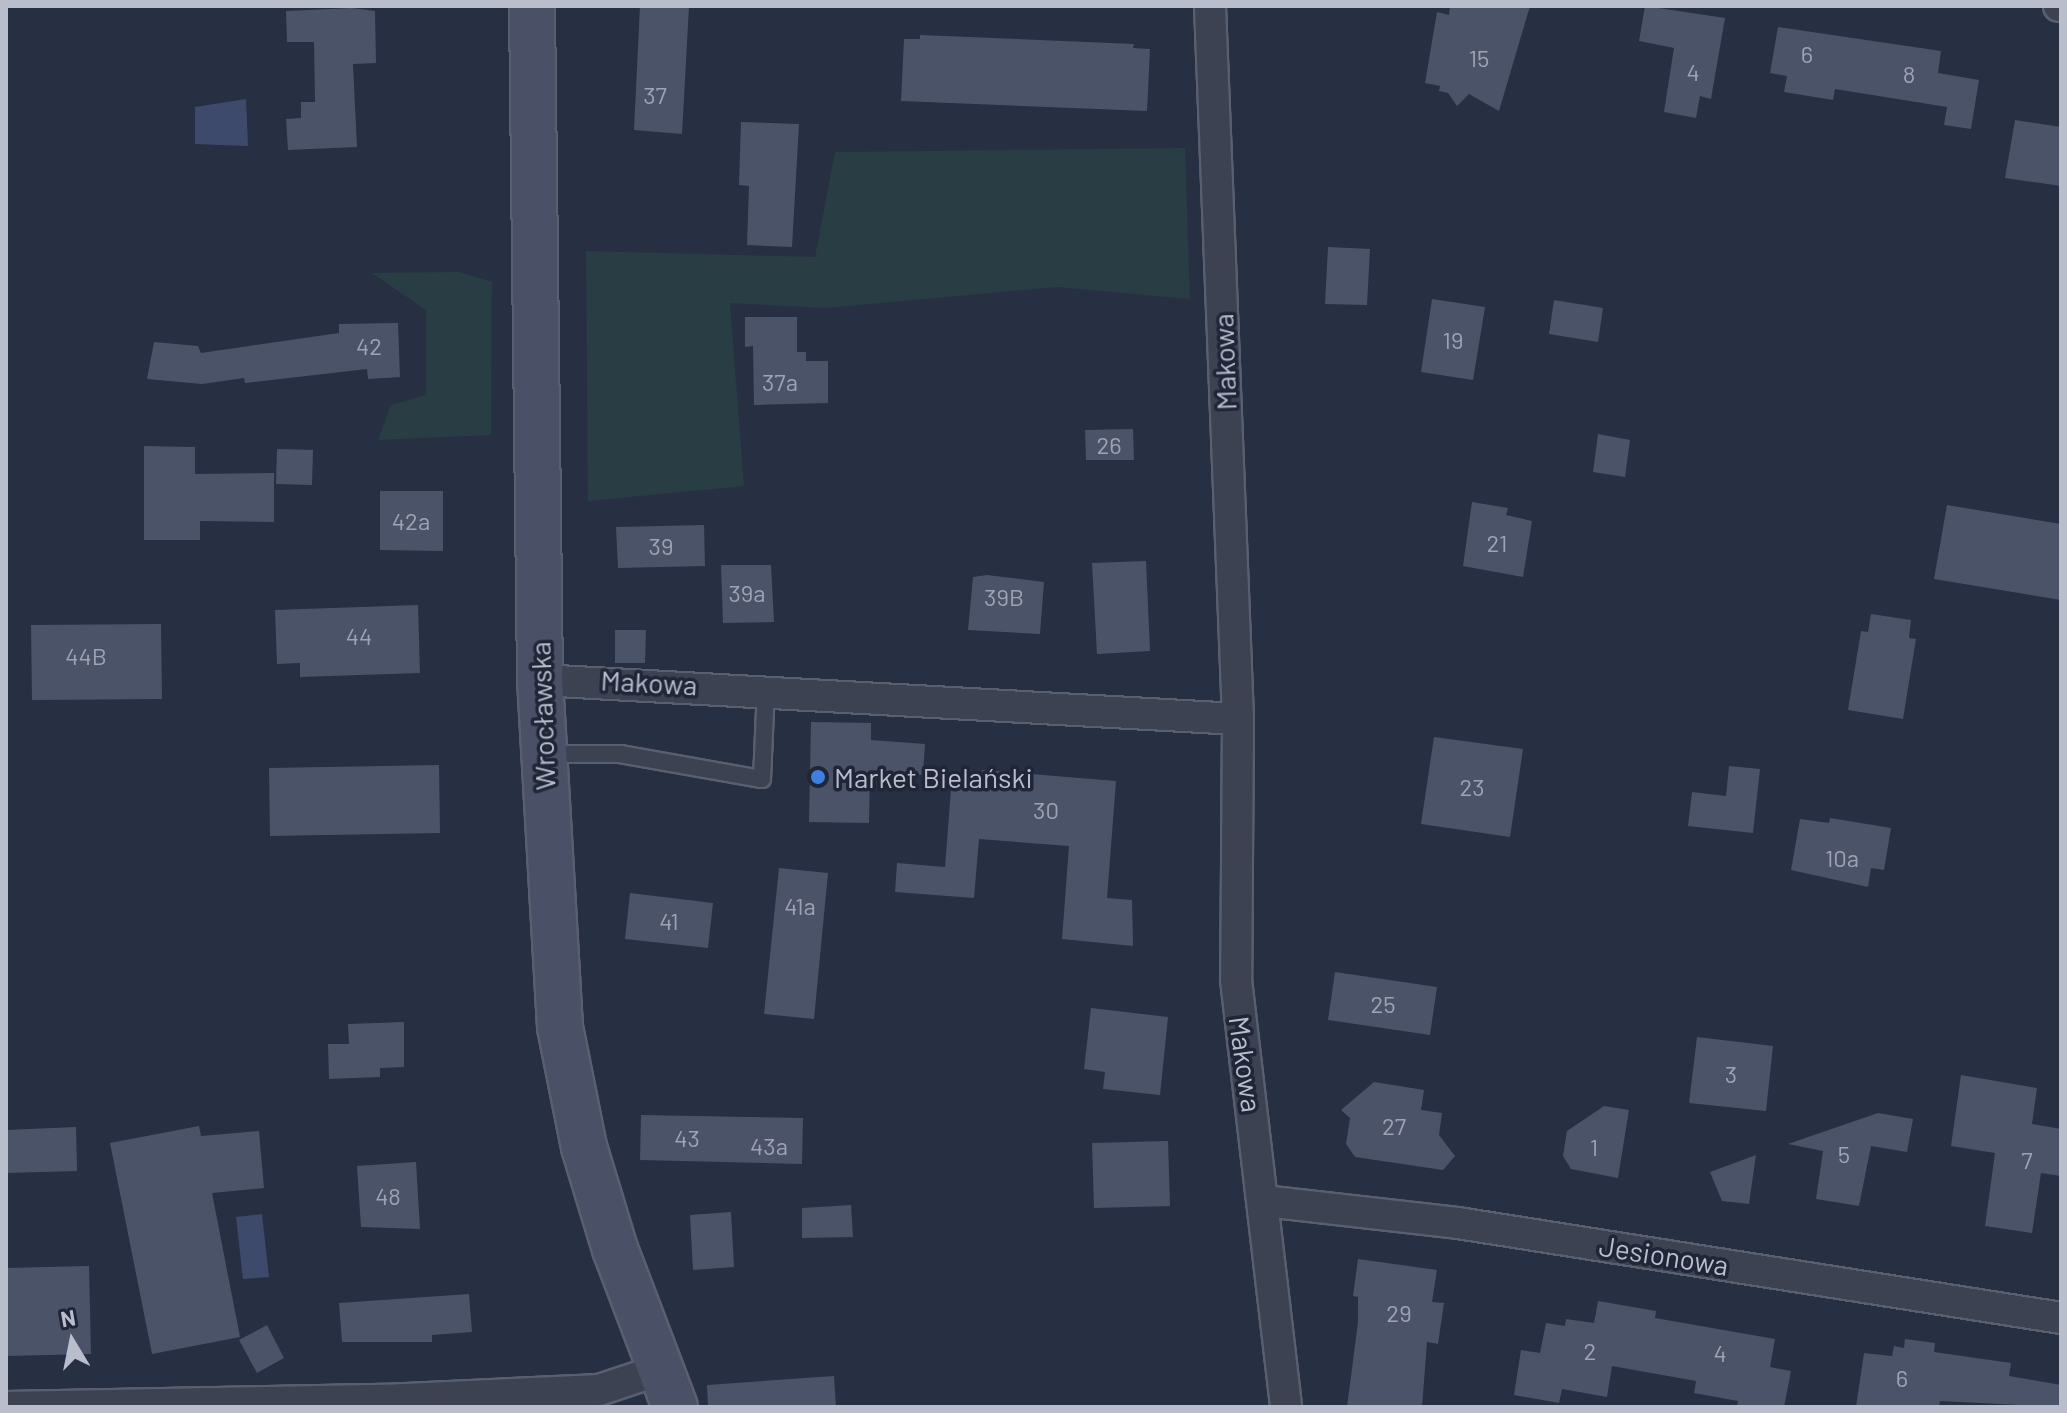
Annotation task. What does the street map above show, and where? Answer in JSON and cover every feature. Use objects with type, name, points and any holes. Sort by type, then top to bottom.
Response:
[{"type":"main road","name":"Wrocławska","points":[[532,6],[540,680],[560,1027],[584,1147],[667,1389]]},
{"type":"street","name":"Makowa","points":[[1210,6],[1238,719],[1236,980],[1265,1201],[1286,1407]]},
{"type":"street","name":"Makowa","points":[[540,680],[766,689],[1238,719]]},
{"type":"street","name":"Jesionowa","points":[[1265,1201],[1474,1226],[2061,1318]]},
{"type":"street","points":[[6,1407],[337,1401],[667,1389]]},
{"type":"lane","points":[[543,754],[620,754],[762,779],[766,689]]},
{"type":"shaded area","points":[[1185,148],[1190,299],[1057,287],[826,308],[730,303],[744,486],[588,501],[586,251],[815,257],[835,152]]},
{"type":"shaded area","points":[[459,272],[492,282],[491,435],[378,440],[391,405],[426,395],[426,310],[372,273]]},
{"type":"water","points":[[246,99],[248,146],[195,144],[195,107]]},
{"type":"water","points":[[262,1214],[269,1277],[243,1279],[236,1217]]},
{"type":"building","points":[[640,6],[689,6],[682,134],[634,130]]},
{"type":"building","points":[[1450,6],[1530,6],[1499,111],[1469,94],[1457,106],[1448,93],[1439,91],[1440,86],[1425,83],[1437,12],[1449,15]]},
{"type":"building","points":[[1645,6],[1725,18],[1711,99],[1700,96],[1696,118],[1664,112],[1674,48],[1639,41]]},
{"type":"building","points":[[352,8],[375,11],[376,63],[353,64],[357,147],[288,150],[286,119],[301,118],[301,102],[315,102],[314,42],[287,42],[286,11]]},
{"type":"building","points":[[1778,27],[1941,51],[1938,73],[1979,80],[1971,129],[1944,125],[1947,107],[1835,89],[1833,100],[1784,92],[1787,76],[1770,73]]},
{"type":"building","points":[[920,35],[1134,44],[1133,48],[1150,49],[1147,111],[901,101],[904,39],[920,39]]},
{"type":"building","points":[[2015,120],[2061,127],[2061,186],[2005,178]]},
{"type":"building","points":[[741,122],[799,124],[792,247],[747,245],[749,186],[739,185]]},
{"type":"building","points":[[1328,247],[1370,249],[1367,305],[1325,304]]},
{"type":"building","points":[[1432,299],[1485,307],[1473,380],[1421,372]]},
{"type":"building","points":[[1554,300],[1603,308],[1598,342],[1549,334]]},
{"type":"building","points":[[745,317],[797,317],[797,352],[806,352],[806,361],[828,361],[828,403],[754,405],[753,346],[745,347]]},
{"type":"building","points":[[398,323],[400,377],[368,379],[367,369],[245,383],[244,378],[202,384],[147,379],[154,342],[198,346],[201,353],[339,333],[339,324]]},
{"type":"building","points":[[1133,429],[1134,460],[1086,460],[1085,430]]},
{"type":"building","points":[[1598,434],[1630,440],[1625,477],[1593,472]]},
{"type":"building","points":[[144,446],[195,447],[195,474],[274,473],[274,522],[200,521],[200,540],[144,540]]},
{"type":"building","points":[[277,449],[313,450],[312,485],[276,484]]},
{"type":"building","points":[[380,491],[443,491],[443,551],[380,550]]},
{"type":"building","points":[[1472,502],[1508,508],[1506,515],[1532,521],[1523,577],[1463,566]]},
{"type":"building","points":[[1947,505],[2061,524],[2061,600],[1934,579]]},
{"type":"building","points":[[704,525],[705,566],[618,568],[616,527]]},
{"type":"building","points":[[1146,561],[1150,651],[1097,654],[1092,563]]},
{"type":"building","points":[[721,565],[771,565],[774,622],[723,623]]},
{"type":"building","points":[[987,575],[1044,582],[1040,634],[968,630],[973,577]]},
{"type":"building","points":[[418,605],[420,673],[300,677],[300,663],[277,664],[275,610]]},
{"type":"building","points":[[1871,614],[1911,620],[1909,638],[1916,639],[1903,719],[1848,710],[1861,631],[1868,632]]},
{"type":"building","points":[[161,624],[162,699],[32,700],[31,625]]},
{"type":"building","points":[[615,630],[646,630],[645,663],[615,663]]},
{"type":"building","points":[[811,722],[871,723],[871,740],[925,744],[923,775],[870,770],[869,823],[809,822]]},
{"type":"building","points":[[1434,737],[1523,749],[1510,837],[1421,824]]},
{"type":"building","points":[[439,765],[440,833],[270,836],[269,768]]},
{"type":"building","points":[[1729,766],[1760,769],[1753,833],[1688,826],[1692,792],[1726,796]]},
{"type":"building","points":[[982,770],[1116,781],[1107,898],[1132,900],[1133,946],[1062,939],[1069,846],[979,839],[974,898],[895,892],[897,863],[945,867],[952,776],[981,779]]},
{"type":"building","points":[[1830,818],[1891,828],[1884,870],[1871,868],[1868,887],[1791,870],[1800,819],[1829,823]]},
{"type":"building","points":[[779,868],[828,873],[814,1019],[764,1014]]},
{"type":"building","points":[[630,893],[713,903],[708,948],[625,939]]},
{"type":"building","points":[[1335,972],[1437,987],[1430,1035],[1328,1020]]},
{"type":"building","points":[[1091,1008],[1168,1017],[1160,1095],[1103,1089],[1105,1072],[1084,1069]]},
{"type":"building","points":[[404,1022],[404,1067],[380,1068],[380,1077],[329,1079],[328,1044],[349,1044],[348,1024]]},
{"type":"building","points":[[1697,1037],[1773,1046],[1766,1111],[1689,1103]]},
{"type":"building","points":[[1961,1075],[2037,1088],[2032,1124],[2061,1129],[2061,1176],[2041,1173],[2032,1233],[1985,1226],[1995,1153],[1951,1146]]},
{"type":"building","points":[[1374,1082],[1424,1090],[1421,1110],[1442,1113],[1439,1135],[1455,1156],[1443,1170],[1355,1157],[1346,1144],[1350,1118],[1341,1110]]},
{"type":"building","points":[[1604,1106],[1629,1110],[1618,1178],[1571,1169],[1563,1156],[1567,1131]]},
{"type":"building","points":[[1878,1113],[1913,1119],[1907,1152],[1871,1146],[1859,1206],[1816,1199],[1823,1151],[1788,1144]]},
{"type":"building","points":[[641,1115],[803,1118],[802,1164],[640,1160]]},
{"type":"building","points":[[199,1126],[201,1136],[259,1131],[264,1188],[212,1193],[240,1337],[152,1354],[110,1143]]},
{"type":"building","points":[[76,1127],[77,1171],[6,1173],[6,1130]]},
{"type":"building","points":[[1168,1141],[1170,1206],[1094,1208],[1092,1143]]},
{"type":"building","points":[[1756,1155],[1749,1204],[1722,1201],[1710,1172]]},
{"type":"building","points":[[416,1162],[420,1229],[361,1227],[357,1166]]},
{"type":"building","points":[[851,1205],[853,1237],[802,1238],[802,1208]]},
{"type":"building","points":[[731,1212],[734,1267],[693,1270],[690,1215]]},
{"type":"building","points":[[1358,1259],[1437,1270],[1432,1302],[1444,1303],[1438,1344],[1427,1342],[1422,1407],[1347,1407],[1358,1322],[1358,1297],[1353,1296]]},
{"type":"building","points":[[89,1266],[91,1354],[6,1356],[6,1268]]},
{"type":"building","points":[[469,1294],[472,1332],[432,1335],[432,1342],[342,1342],[339,1303]]},
{"type":"building","points":[[1598,1301],[1656,1311],[1655,1318],[1775,1339],[1770,1367],[1791,1371],[1784,1407],[1737,1407],[1738,1401],[1694,1393],[1696,1381],[1612,1366],[1607,1397],[1562,1389],[1559,1403],[1514,1395],[1521,1350],[1540,1353],[1546,1323],[1565,1326],[1566,1319],[1594,1323]]},
{"type":"building","points":[[267,1325],[284,1358],[257,1373],[239,1340]]},
{"type":"building","points":[[1905,1339],[1935,1343],[1934,1352],[2011,1363],[2009,1376],[2061,1385],[2061,1407],[1940,1401],[1939,1407],[1856,1407],[1864,1353],[1892,1356],[1894,1346],[1904,1348]]},
{"type":"building","points":[[834,1376],[836,1407],[708,1407],[707,1385]]},
{"type":"place","name":"Market Bielański","points":[[818,777]]}]
